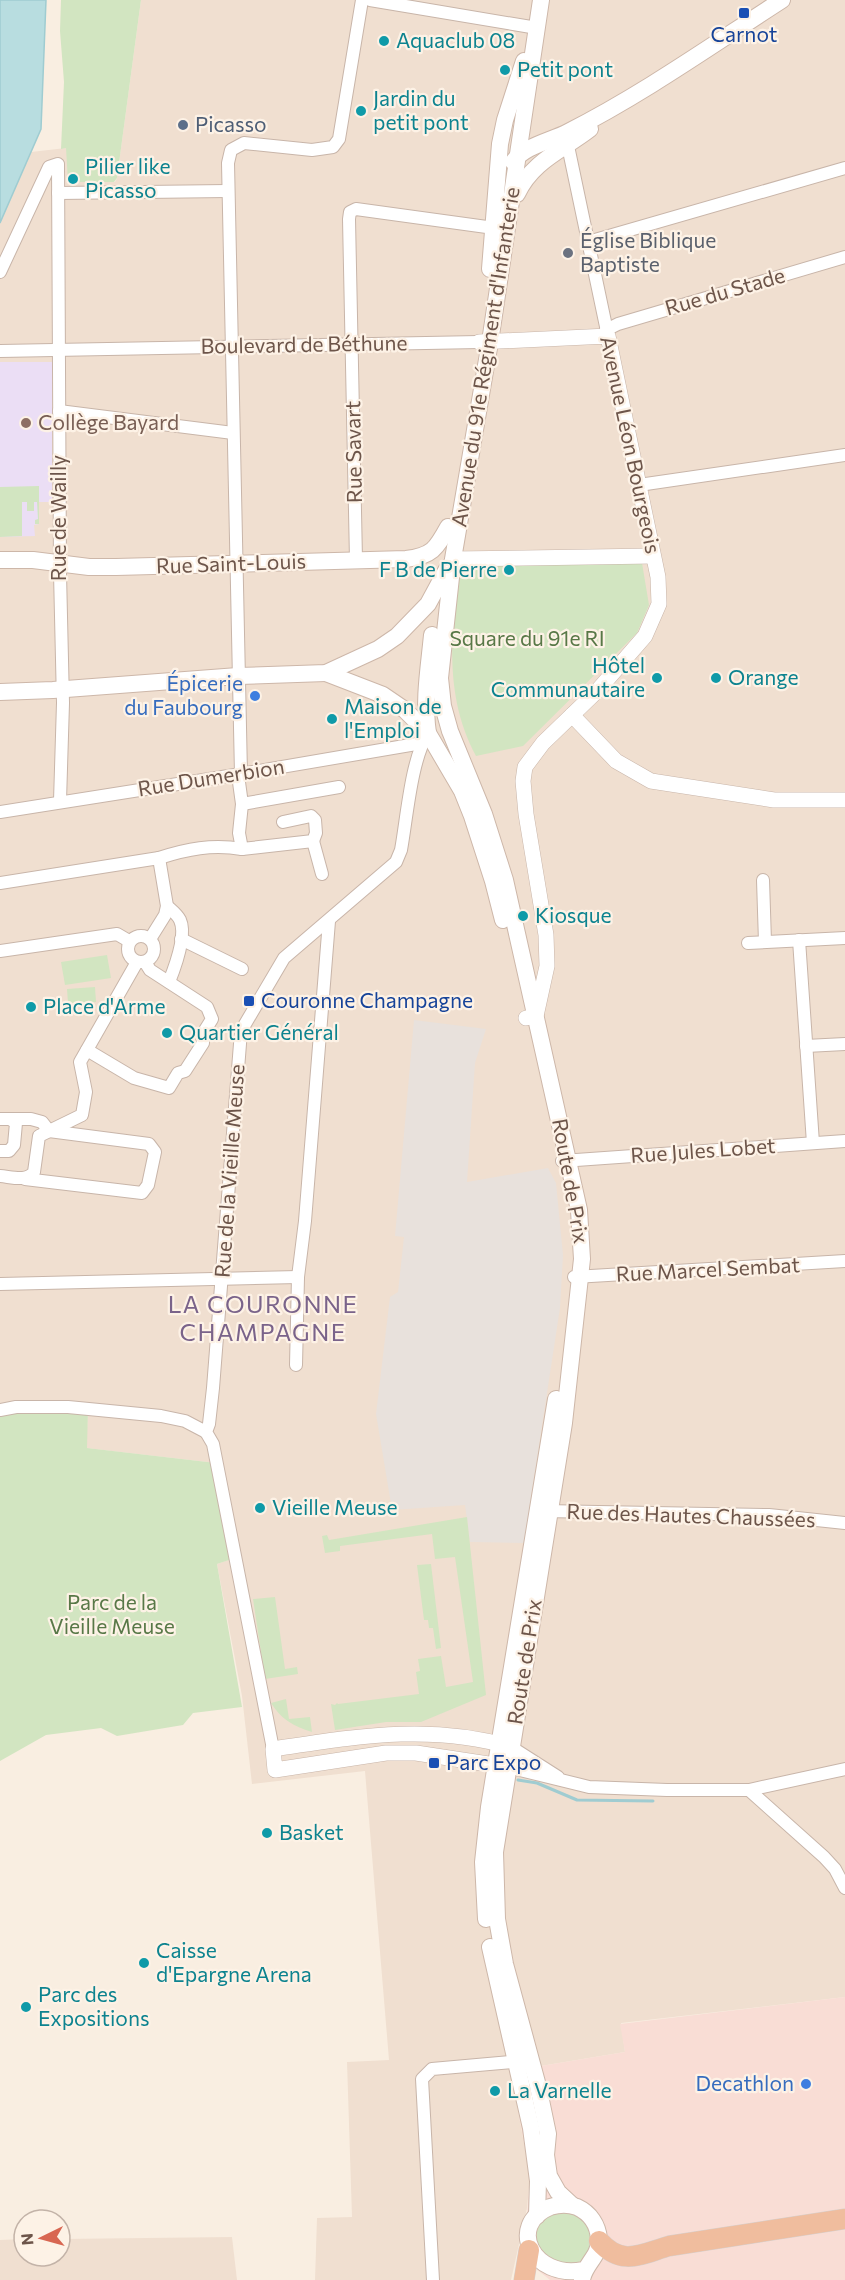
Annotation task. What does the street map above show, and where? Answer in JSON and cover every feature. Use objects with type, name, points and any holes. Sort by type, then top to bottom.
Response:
[{"type":"highway","points":[[599,2241],[615,2255],[625,2257],[642,2255],[669,2246],[845,2219]]},
{"type":"highway","points":[[524,2280],[529,2250]]},
{"type":"main road","points":[[536,32],[541,0]]},
{"type":"main road","points":[[511,209],[523,182],[535,167],[562,142],[782,0]]},
{"type":"main road","name":"Avenue du 91e Régiment d'Infanterie","points":[[436,683],[485,342],[499,154],[505,120],[536,32]]},
{"type":"main road","name":"Avenue du 91e Régiment d'Infanterie","points":[[436,683],[440,583],[448,527],[511,209],[536,32]]},
{"type":"main road","points":[[512,98],[512,137],[519,154],[534,160],[546,159]]},
{"type":"main road","points":[[525,112],[534,129],[547,138],[562,142]]},
{"type":"main road","points":[[495,198],[519,154],[562,142]]},
{"type":"main road","name":"Rue Saint-Louis","points":[[0,560],[60,562],[89,567],[406,559],[427,555],[434,551],[448,527]]},
{"type":"main road","name":"Avenue du 91e Régiment d'Infanterie","points":[[0,692],[238,676],[326,673],[378,650],[398,636],[428,604],[453,559]]},
{"type":"main road","name":"Route de Prix","points":[[326,673],[383,695],[405,710],[462,791],[493,881],[531,1017],[579,1210],[582,1260],[576,1277],[564,1423],[543,1511],[505,1745],[483,1862],[487,1926],[494,1971],[548,2134],[546,2155],[549,2176],[558,2192],[593,2219],[598,2230],[599,2241]]},
{"type":"main road","name":"Route de Prix","points":[[425,738],[426,716],[436,683]]},
{"type":"main road","name":"Route de Prix","points":[[436,683],[450,731],[484,814],[505,880],[531,1017]]},
{"type":"main road","points":[[425,738],[438,734],[443,738],[468,775]]},
{"type":"main road","name":"Route de Prix","points":[[524,2061],[538,2181],[537,2216],[528,2238],[529,2250]]},
{"type":"main road","points":[[537,2216],[553,2206],[572,2205]]},
{"type":"main road","points":[[529,2250],[534,2261],[554,2277],[583,2275],[592,2263],[599,2241]]},
{"type":"street","points":[[242,849],[239,833],[242,804],[239,775],[228,163],[231,150],[244,143],[312,150],[333,147],[339,140],[362,0]]},
{"type":"street","points":[[370,0],[536,32]]},
{"type":"street","name":"Avenue Léon Bourgeois","points":[[531,1017],[546,980],[547,957],[546,934],[526,814],[523,782],[525,767],[543,743],[621,664],[645,636],[659,604],[658,577],[639,484],[588,242],[562,142]]},
{"type":"street","name":"Rue de Wailly","points":[[0,272],[49,167],[58,164],[62,689],[60,801]]},
{"type":"street","points":[[588,242],[845,168]]},
{"type":"street","points":[[58,193],[228,191]]},
{"type":"street","name":"Rue Savart","points":[[356,561],[349,219],[351,212],[356,209],[494,228]]},
{"type":"street","name":"Rue du Stade","points":[[607,333],[618,324],[845,257]]},
{"type":"street","name":"Boulevard de Béthune","points":[[0,351],[485,342],[607,333]]},
{"type":"street","points":[[59,411],[233,433]]},
{"type":"street","points":[[639,484],[845,455]]},
{"type":"street","points":[[453,559],[653,556]]},
{"type":"street","points":[[572,715],[615,761],[651,781],[774,800],[845,800]]},
{"type":"street","name":"Rue Dumerbion","points":[[0,812],[239,775],[425,738]]},
{"type":"street","name":"Rue de la Vieille Meuse","points":[[206,1432],[213,1388],[241,1031],[284,958],[396,862],[401,850],[425,738]]},
{"type":"street","points":[[242,804],[339,787]]},
{"type":"street","points":[[283,822],[311,816],[315,820],[316,833],[313,842],[322,874]]},
{"type":"street","points":[[0,883],[159,858],[181,851],[215,845],[242,849],[313,842]]},
{"type":"street","points":[[25,1179],[31,1177],[34,1172],[39,1136],[82,1115],[86,1092],[80,1062],[141,962],[149,959],[154,952],[150,939],[165,915],[167,906],[159,858]]},
{"type":"street","points":[[763,880],[765,942]]},
{"type":"street","points":[[167,906],[179,918],[182,927],[174,970],[169,982]]},
{"type":"street","points":[[296,1365],[298,1277],[303,1244],[329,921]]},
{"type":"street","points":[[0,951],[117,934],[129,941]]},
{"type":"street","points":[[87,1050],[134,1078],[169,1088],[178,1073],[185,1071],[203,1043],[202,1035],[212,1019],[207,1007],[128,953],[129,941],[137,935],[150,939]]},
{"type":"street","points":[[748,943],[845,938]]},
{"type":"street","points":[[181,939],[242,969]]},
{"type":"street","points":[[800,940],[813,1143]]},
{"type":"street","points":[[806,1046],[845,1044]]},
{"type":"street","points":[[0,1176],[142,1193],[148,1185],[155,1152],[149,1144],[49,1131],[42,1122],[31,1119],[5,1119]]},
{"type":"street","points":[[0,1151],[9,1150],[14,1145],[15,1121],[5,1119]]},
{"type":"street","name":"Rue Jules Lobet","points":[[565,1160],[845,1141]]},
{"type":"street","name":"Rue Marcel Sembat","points":[[576,1277],[845,1261]]},
{"type":"street","points":[[0,1284],[298,1277]]},
{"type":"street","points":[[0,1410],[16,1407],[58,1407],[161,1416],[185,1421],[206,1432],[213,1444],[273,1749],[275,1770],[396,1753],[416,1753],[501,1766],[589,1787],[749,1790],[845,1769]]},
{"type":"street","name":"Rue des Hautes Chaussées","points":[[543,1511],[769,1515],[845,1523]]},
{"type":"street","points":[[273,1749],[376,1734],[428,1732],[505,1745],[569,1784]]},
{"type":"street","points":[[749,1790],[824,1857],[835,1869],[845,1888]]},
{"type":"street","points":[[432,2280],[422,2079],[432,2069],[524,2061]]},
{"type":"shaded area","points":[[141,0],[845,0],[845,1997],[621,2023],[625,2052],[511,2071],[530,2177],[527,2208],[511,2280],[315,2280],[317,2218],[352,2217],[347,2062],[389,2060],[365,1771],[252,1784],[242,1696],[217,1564],[234,1558],[216,1463],[86,1448],[88,1409],[0,1410],[0,223],[31,152],[66,148],[82,182],[115,182]]},
{"type":"shaded area","name":"Collège Bayard","points":[[0,362],[52,362],[52,502],[38,502],[39,524],[34,525],[35,536],[0,537]]},
{"type":"shaded area","points":[[414,1020],[486,1029],[475,1063],[467,1182],[548,1168],[556,1183],[563,1255],[560,1308],[524,1543],[470,1542],[465,1505],[392,1510],[376,1414],[390,1297],[398,1292],[404,1237],[395,1236]]},
{"type":"shaded area","points":[[845,1997],[845,2280],[550,2280],[530,2264],[524,2252],[530,2177],[511,2071],[625,2052],[620,2024]]},
{"type":"shaded area","points":[[232,2237],[237,2280],[0,2280],[0,2240],[12,2240],[12,2268],[72,2268],[72,2239]]},
{"type":"green space","points":[[61,0],[141,0],[117,178],[114,182],[68,182],[66,148],[61,149],[64,82],[60,31]]},
{"type":"green space","points":[[39,486],[39,524],[35,524],[35,520],[38,519],[37,502],[34,502],[34,511],[27,511],[27,502],[22,502],[22,536],[0,537],[0,487]]},
{"type":"green space","name":"Square du 91e RI","points":[[642,563],[649,605],[637,633],[523,746],[476,756],[458,710],[454,686],[452,639],[458,566]]},
{"type":"green space","points":[[107,955],[111,978],[65,985],[61,962]]},
{"type":"green space","points":[[95,987],[96,1002],[68,1003],[67,989]]},
{"type":"green space","name":"Parc de la Vieille Meuse","points":[[88,1409],[87,1448],[216,1463],[235,1558],[217,1564],[242,1707],[193,1713],[183,1725],[117,1736],[101,1728],[46,1735],[0,1761],[0,1410]]},
{"type":"green space","points":[[467,1517],[486,1695],[421,1722],[386,1722],[335,1730],[331,1704],[419,1694],[416,1672],[420,1671],[418,1659],[441,1656],[446,1687],[473,1682],[455,1557],[435,1559],[432,1534],[340,1546],[340,1551],[325,1553],[322,1536],[327,1535],[329,1540]]},
{"type":"green space","points":[[431,1564],[441,1648],[436,1649],[433,1628],[429,1628],[428,1620],[424,1620],[417,1565]]},
{"type":"green space","points":[[275,1597],[285,1669],[297,1667],[298,1674],[265,1679],[253,1599]]},
{"type":"green space","points":[[286,1699],[289,1719],[310,1717],[312,1732],[288,1721],[271,1703]]},
{"type":"green space","points":[[564,2211],[582,2218],[591,2232],[587,2253],[569,2268],[537,2251],[537,2234],[540,2224],[549,2217]]},
{"type":"water","points":[[0,0],[46,0],[41,129],[0,223]]},
{"type":"waterway","points":[[518,1780],[537,1783],[577,1800],[653,1801]]},
{"type":"place","name":"Carnot","points":[[744,13]]},
{"type":"place","name":"Aquaclub 08","points":[[384,41]]},
{"type":"place","name":"Petit pont","points":[[505,70]]},
{"type":"place","name":"Jardin du petit pont","points":[[361,111]]},
{"type":"place","name":"Picasso","points":[[183,125]]},
{"type":"place","name":"Pilier like Picasso","points":[[73,179]]},
{"type":"place","name":"Église Biblique Baptiste","points":[[568,253]]},
{"type":"place","name":"Collège Bayard","points":[[26,423]]},
{"type":"place","name":"F B de Pierre","points":[[509,570]]},
{"type":"place","name":"Hôtel Communautaire","points":[[657,678]]},
{"type":"place","name":"Orange","points":[[716,678]]},
{"type":"place","name":"Épicerie du Faubourg","points":[[255,696]]},
{"type":"place","name":"Maison de l'Emploi","points":[[332,719]]},
{"type":"place","name":"Kiosque","points":[[523,916]]},
{"type":"place","name":"Couronne Champagne","points":[[249,1001]]},
{"type":"place","name":"Place d'Arme","points":[[31,1007]]},
{"type":"place","name":"Quartier Général","points":[[167,1033]]},
{"type":"place","name":"Vieille Meuse","points":[[260,1508]]},
{"type":"place","name":"Parc Expo","points":[[434,1763]]},
{"type":"place","name":"Basket","points":[[267,1833]]},
{"type":"place","name":"Caisse d'Epargne Arena","points":[[144,1963]]},
{"type":"place","name":"Parc des Expositions","points":[[26,2007]]},
{"type":"place","name":"Decathlon","points":[[806,2084]]},
{"type":"place","name":"La Varnelle","points":[[495,2091]]},
{"type":"district","name":"LA COURONNE CHAMPAGNE","points":[[263,1319]]}]
